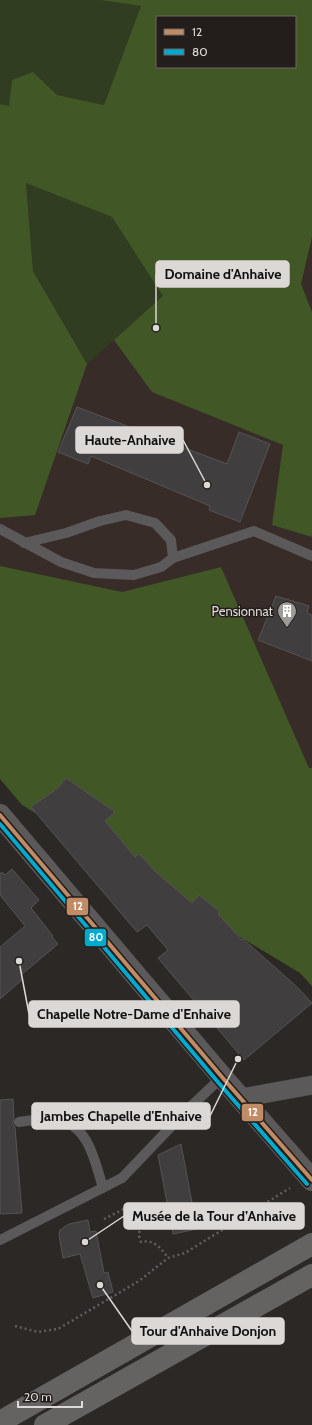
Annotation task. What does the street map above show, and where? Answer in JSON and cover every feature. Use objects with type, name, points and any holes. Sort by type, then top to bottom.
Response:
[{"type":"main road","points":[[0,1422],[307,1247]]},
{"type":"main road","points":[[45,1425],[312,1275]]},
{"type":"street","points":[[0,815],[222,1077],[311,1178]]},
{"type":"street","points":[[241,1098],[312,1085]]},
{"type":"lane","points":[[24,543],[66,533],[100,521],[126,515],[155,522],[171,540],[173,558]]},
{"type":"lane","points":[[0,529],[61,562],[94,573],[134,575],[161,567],[173,558],[254,531],[312,556]]},
{"type":"lane","points":[[0,1240],[122,1178],[186,1111],[222,1077]]},
{"type":"lane","points":[[19,1122],[41,1119],[57,1120],[67,1122],[79,1129],[86,1140],[103,1188]]},
{"type":"path","points":[[15,1326],[38,1332],[58,1329],[139,1281],[168,1258],[184,1253],[311,1178]]},
{"type":"path","points":[[104,1219],[134,1204]]},
{"type":"path","points":[[140,1226],[139,1236],[141,1242],[145,1241],[153,1243],[161,1248],[168,1258]]},
{"type":"shaded area","points":[[312,0],[312,770],[169,698],[0,589],[0,7],[156,67],[156,68],[296,68],[296,16]]},
{"type":"green space","points":[[0,0],[100,0],[142,6],[104,105],[57,95],[33,73],[9,107],[0,104]]},
{"type":"green space","points":[[100,0],[312,0],[312,237],[301,284],[312,312],[312,537],[272,525],[283,445],[152,392],[114,340],[163,296],[112,217],[26,183],[33,271],[87,364],[35,515],[0,518],[0,104],[9,106],[12,80],[33,72],[57,95],[104,105],[141,6]]},
{"type":"green space","points":[[26,183],[112,217],[164,296],[87,364],[33,271]]},
{"type":"green space","points":[[0,566],[122,592],[221,567],[309,768],[312,768],[312,986],[300,973],[22,805],[0,779]]},
{"type":"building","points":[[77,407],[227,464],[239,432],[270,444],[240,522],[209,510],[210,506],[91,456],[88,464],[58,452]]},
{"type":"building","name":"Pensionnat","points":[[276,596],[309,606],[307,613],[312,615],[312,661],[258,640]]},
{"type":"building","points":[[66,778],[115,812],[105,821],[135,857],[139,854],[157,873],[192,903],[199,895],[220,912],[218,914],[242,940],[243,939],[295,985],[312,1003],[244,1060],[158,958],[168,950],[147,925],[137,932],[31,807],[58,788]]},
{"type":"building","points":[[12,869],[39,900],[31,908],[58,944],[21,975],[23,979],[0,999],[0,947],[25,926],[0,895],[0,874],[2,872],[5,875]]},
{"type":"building","points":[[13,1099],[13,1123],[15,1127],[22,1213],[0,1214],[0,1100]]},
{"type":"building","points":[[181,1144],[197,1229],[173,1234],[158,1155]]},
{"type":"building","points":[[88,1220],[90,1232],[96,1231],[104,1273],[108,1272],[113,1292],[93,1298],[80,1254],[63,1258],[59,1235],[60,1230],[69,1224]]},
{"type":"transit line","name":"12","points":[[0,815],[222,1077],[312,1180]]},
{"type":"transit line","name":"80","points":[[0,824],[217,1081],[307,1184]]},
{"type":"place","name":"Domaine d'Anhaive","points":[[156,328]]},
{"type":"place","name":"Haute-Anhaive","points":[[207,485]]},
{"type":"place","name":"Pensionnat","points":[[287,628]]},
{"type":"place","name":"Chapelle Notre-Dame d'Enhaive","points":[[19,961]]},
{"type":"place","name":"Jambes Chapelle d'Enhaive","points":[[238,1059]]},
{"type":"place","name":"Musée de la Tour d’Anhaive","points":[[85,1242]]},
{"type":"place","name":"Tour d'Anhaive Donjon","points":[[100,1285]]}]
